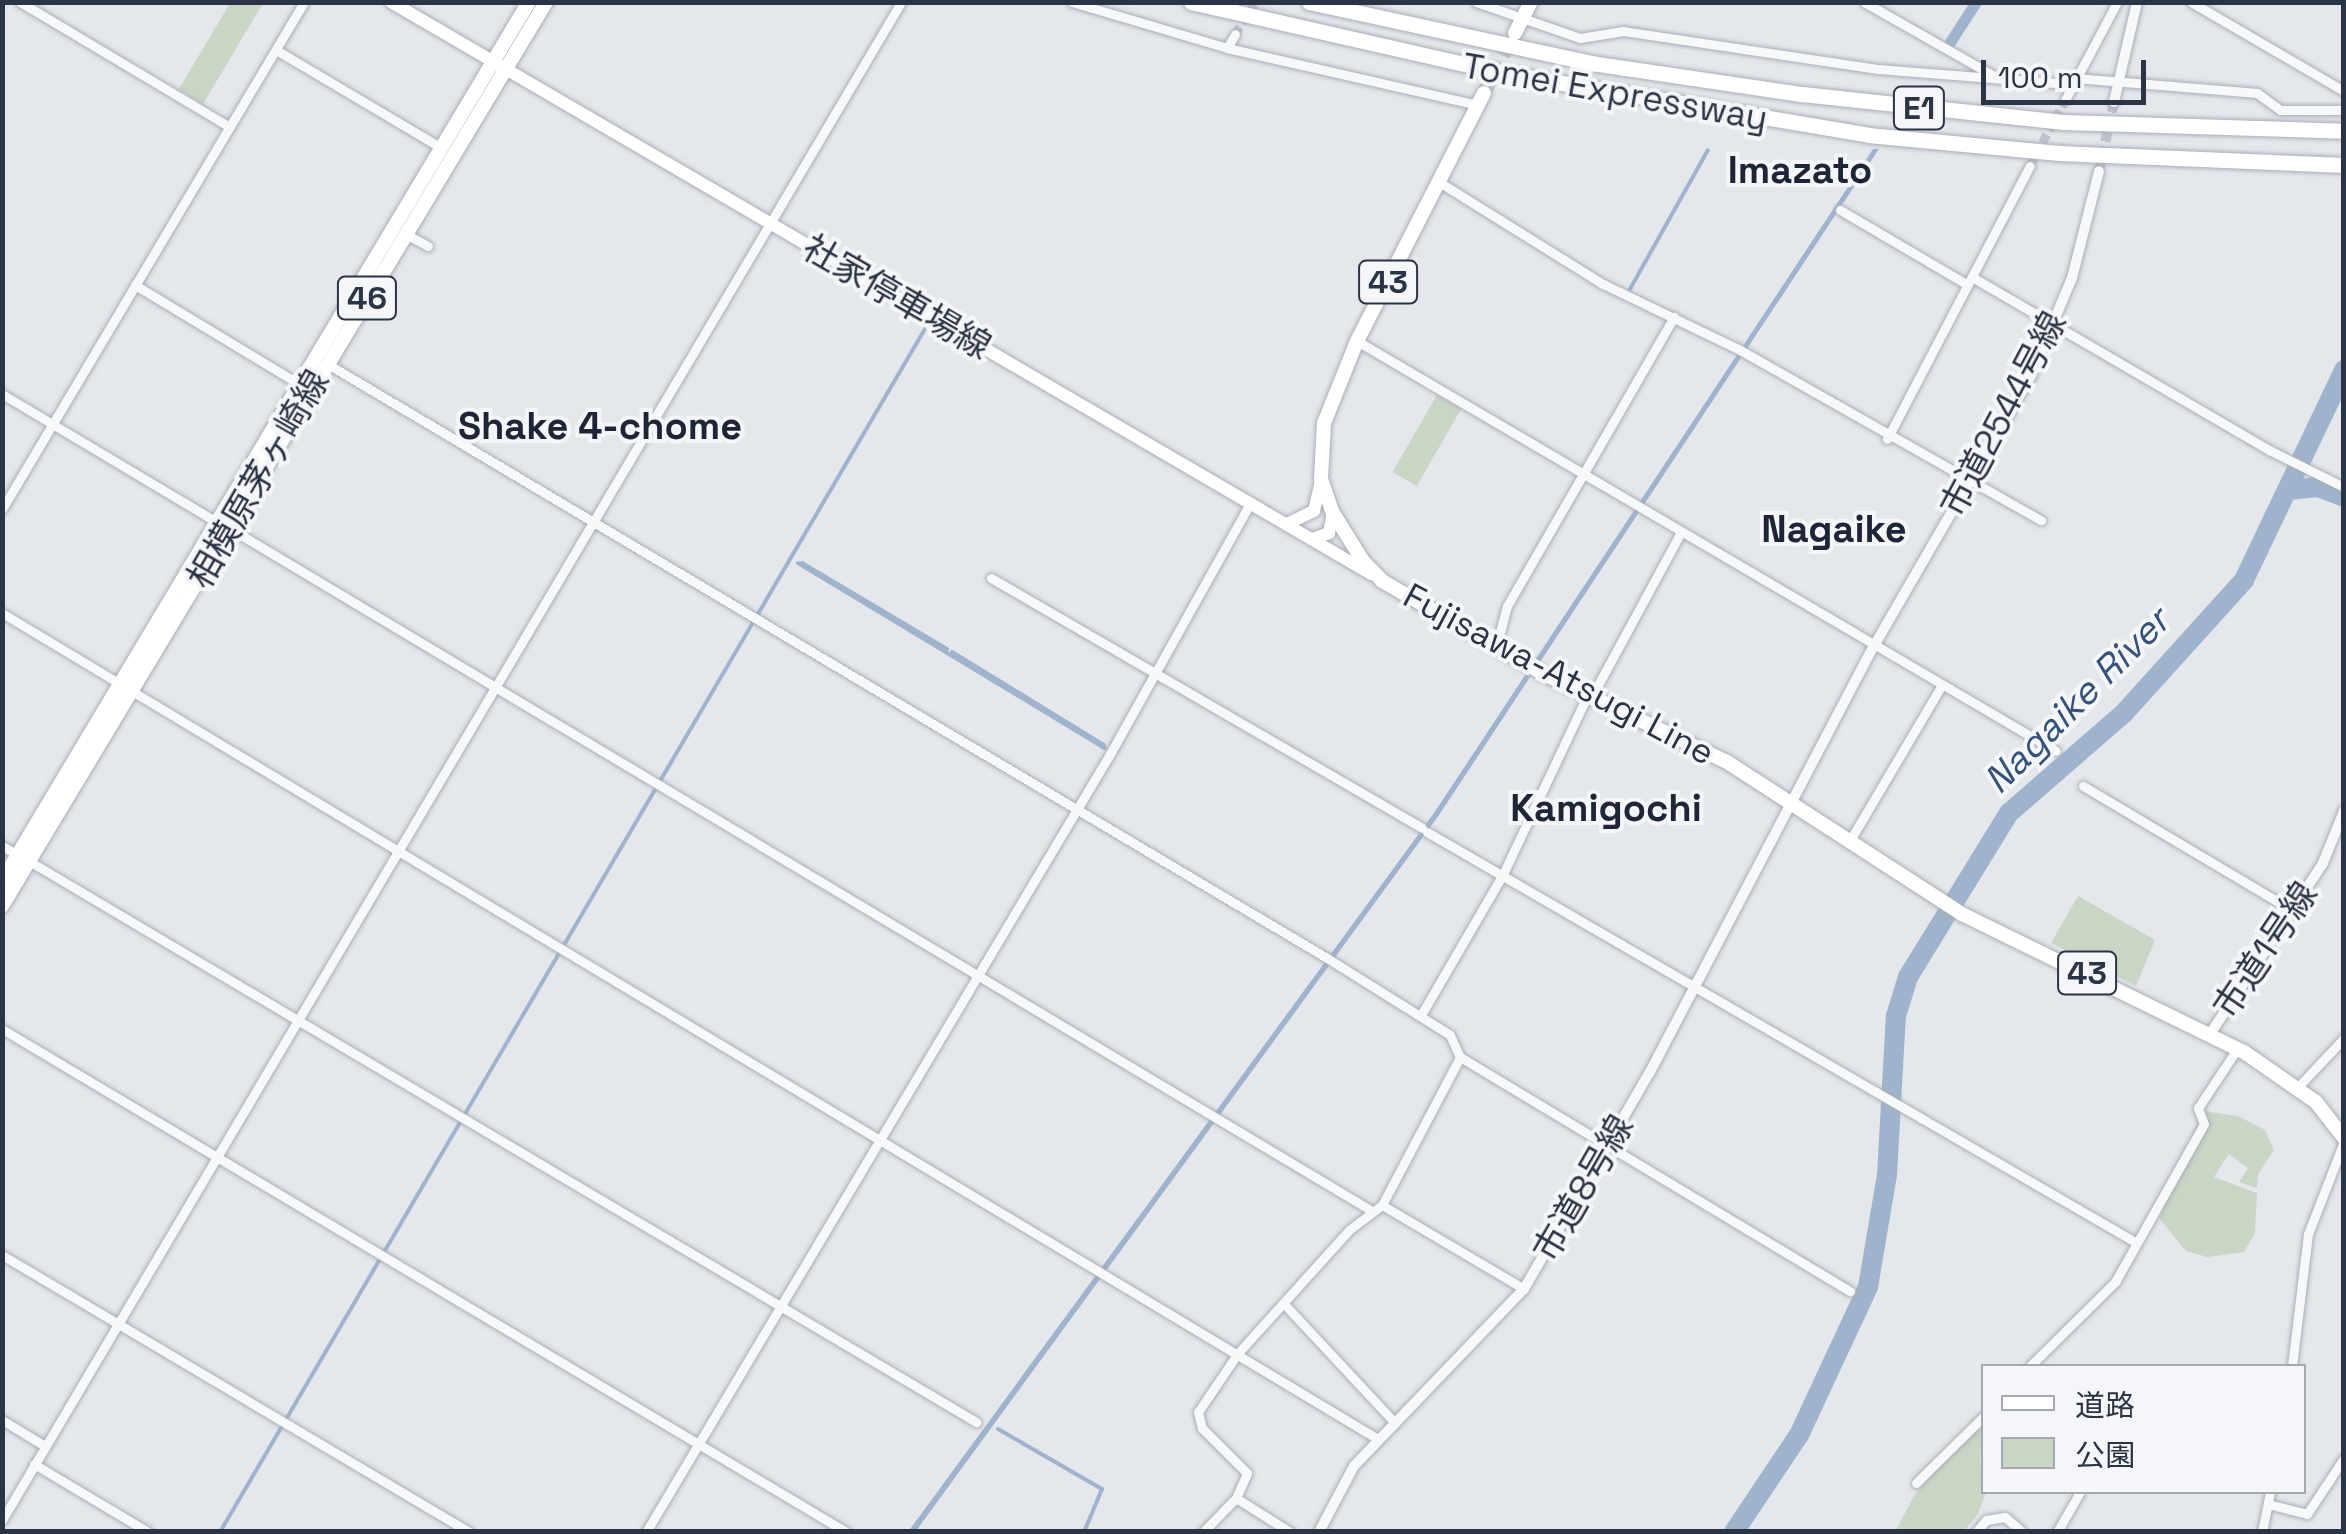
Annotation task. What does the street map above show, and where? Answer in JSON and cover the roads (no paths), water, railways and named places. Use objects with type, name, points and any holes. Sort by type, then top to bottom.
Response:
[{"type":"highway","name":"Tomei Expressway","points":[[1191,2],[1503,73],[1868,135],[2234,162],[2344,164]]},
{"type":"highway","name":"Tomei Expressway","points":[[1309,2],[1517,34],[1591,63],[2046,120],[2344,131]]},
{"type":"main road","name":"社家停車場線","points":[[391,2],[1382,581]]},
{"type":"main road","name":"相模原茅ヶ崎線","points":[[2,906],[24,858],[223,525],[406,234],[500,66],[529,2]]},
{"type":"main road","name":"相模原茅ヶ崎線","points":[[223,525],[299,384],[442,148],[546,2]]},
{"type":"main road","points":[[1517,34],[1532,2]]},
{"type":"main road","name":"Fujisawa-Atsugi Line","points":[[1481,99],[1357,341],[1328,409],[1321,479],[1333,514],[1382,581],[1535,669],[1682,736],[1962,914],[2210,1034]]},
{"type":"main road","points":[[1286,524],[1314,511],[1321,479]]},
{"type":"main road","points":[[1312,539],[1329,532],[1333,514]]},
{"type":"main road","name":"相模原茅ヶ崎線","points":[[2,882],[24,858]]},
{"type":"main road","name":"43","points":[[2210,1034],[2298,1087],[2343,1135]]},
{"type":"street","points":[[20,2],[230,128]]},
{"type":"street","points":[[2,509],[304,2]]},
{"type":"street","points":[[2,1520],[395,850],[901,2]]},
{"type":"street","points":[[1072,2],[1227,48],[1481,99]]},
{"type":"street","points":[[1476,2],[1517,34],[1580,38],[1623,32],[2001,80],[2257,93],[2280,110],[2344,110]]},
{"type":"street","points":[[1864,2],[2001,80]]},
{"type":"street","points":[[2065,100],[2117,2]]},
{"type":"street","points":[[2114,102],[2137,2]]},
{"type":"street","points":[[2191,2],[2344,91]]},
{"type":"street","points":[[1227,48],[1235,34]]},
{"type":"street","points":[[276,50],[442,148]]},
{"type":"street","points":[[1887,439],[2030,166]]},
{"type":"street","name":"市道2544号線","points":[[1792,804],[1874,646],[1972,480],[2055,325],[2099,171]]},
{"type":"street","points":[[1439,182],[1603,284],[1742,352],[1887,439],[1912,444],[2040,520]]},
{"type":"street","points":[[1840,210],[2344,486]]},
{"type":"street","points":[[406,234],[428,246]]},
{"type":"street","points":[[135,285],[299,384]]},
{"type":"street","points":[[1496,647],[1507,606],[1587,476],[1674,317]]},
{"type":"street","points":[[1357,341],[2056,751]]},
{"type":"street","points":[[326,363],[1078,807],[1421,1015],[1456,1041],[1460,1057],[1382,1204],[1238,1353],[1197,1416],[1244,1464],[1246,1478],[1236,1498],[1203,1532]]},
{"type":"street","points":[[2,394],[979,973],[1372,1211]]},
{"type":"street","points":[[646,1532],[1078,807],[1250,502]]},
{"type":"street","points":[[1421,1015],[1503,874],[1590,695],[1681,532]]},
{"type":"street","points":[[991,578],[2137,1243]]},
{"type":"street","points":[[2,613],[1103,1270],[1378,1439]]},
{"type":"street","points":[[1848,842],[1942,685]]},
{"type":"street","points":[[2083,786],[2292,910]]},
{"type":"street","name":"市道8号線","points":[[1319,1532],[1343,1481],[1378,1439],[1524,1290],[1608,1144],[1792,804]]},
{"type":"street","name":"市道1号線","points":[[2210,1034],[2323,862],[2344,811]]},
{"type":"street","points":[[2,846],[976,1422]]},
{"type":"street","points":[[2,1029],[846,1532]]},
{"type":"street","points":[[2298,1087],[2344,1038]]},
{"type":"street","points":[[2032,1364],[2102,1297],[2204,1124],[2198,1108],[2238,1049]]},
{"type":"street","points":[[1460,1057],[1850,1290]]},
{"type":"street","points":[[2292,1364],[2308,1234],[2343,1135]]},
{"type":"street","points":[[1382,1204],[1524,1290]]},
{"type":"street","points":[[2,1255],[469,1532]]},
{"type":"street","points":[[1286,1306],[1395,1423]]},
{"type":"street","points":[[1916,1483],[1981,1419]]},
{"type":"street","points":[[2,1420],[45,1446]]},
{"type":"street","points":[[2268,1504],[2307,1514],[2344,1458]]},
{"type":"street","points":[[34,1464],[148,1532]]},
{"type":"street","points":[[2057,1532],[2079,1494]]},
{"type":"street","points":[[2262,1532],[2270,1494]]},
{"type":"street","points":[[1236,1498],[1290,1532]]},
{"type":"street","points":[[1976,1532],[2004,1517],[2022,1532]]},
{"type":"water","points":[[1873,149],[1879,149],[1439,815],[916,1531],[908,1532],[1434,813]]},
{"type":"waterway","points":[[1950,42],[1976,2]]},
{"type":"waterway","points":[[1630,289],[1708,150]]},
{"type":"waterway","points":[[220,1532],[925,329]]},
{"type":"waterway","name":"Nagaike River","points":[[1734,1532],[1799,1435],[1868,1287],[1887,1175],[1896,1016],[1908,977],[2009,813],[2124,713],[2244,580],[2344,370]]},
{"type":"waterway","points":[[2289,490],[2318,487],[2344,497]]},
{"type":"waterway","points":[[798,563],[1105,748]]},
{"type":"waterway","points":[[802,563],[947,649]]},
{"type":"waterway","points":[[952,652],[1104,745]]},
{"type":"waterway","points":[[998,1429],[1102,1489],[1084,1532]]},
{"type":"tunnel","points":[[1235,34],[1256,2]]},
{"type":"tunnel","points":[[1484,93],[1512,38]]},
{"type":"tunnel","points":[[2030,166],[2065,100]]},
{"type":"tunnel","points":[[2099,171],[2114,102]]},
{"type":"district","name":"Imazato","points":[[1800,171]]},
{"type":"district","name":"Shake 4-chome","points":[[600,427]]},
{"type":"district","name":"Nagaike","points":[[1834,530]]},
{"type":"district","name":"Kamigochi","points":[[1606,809]]}]
